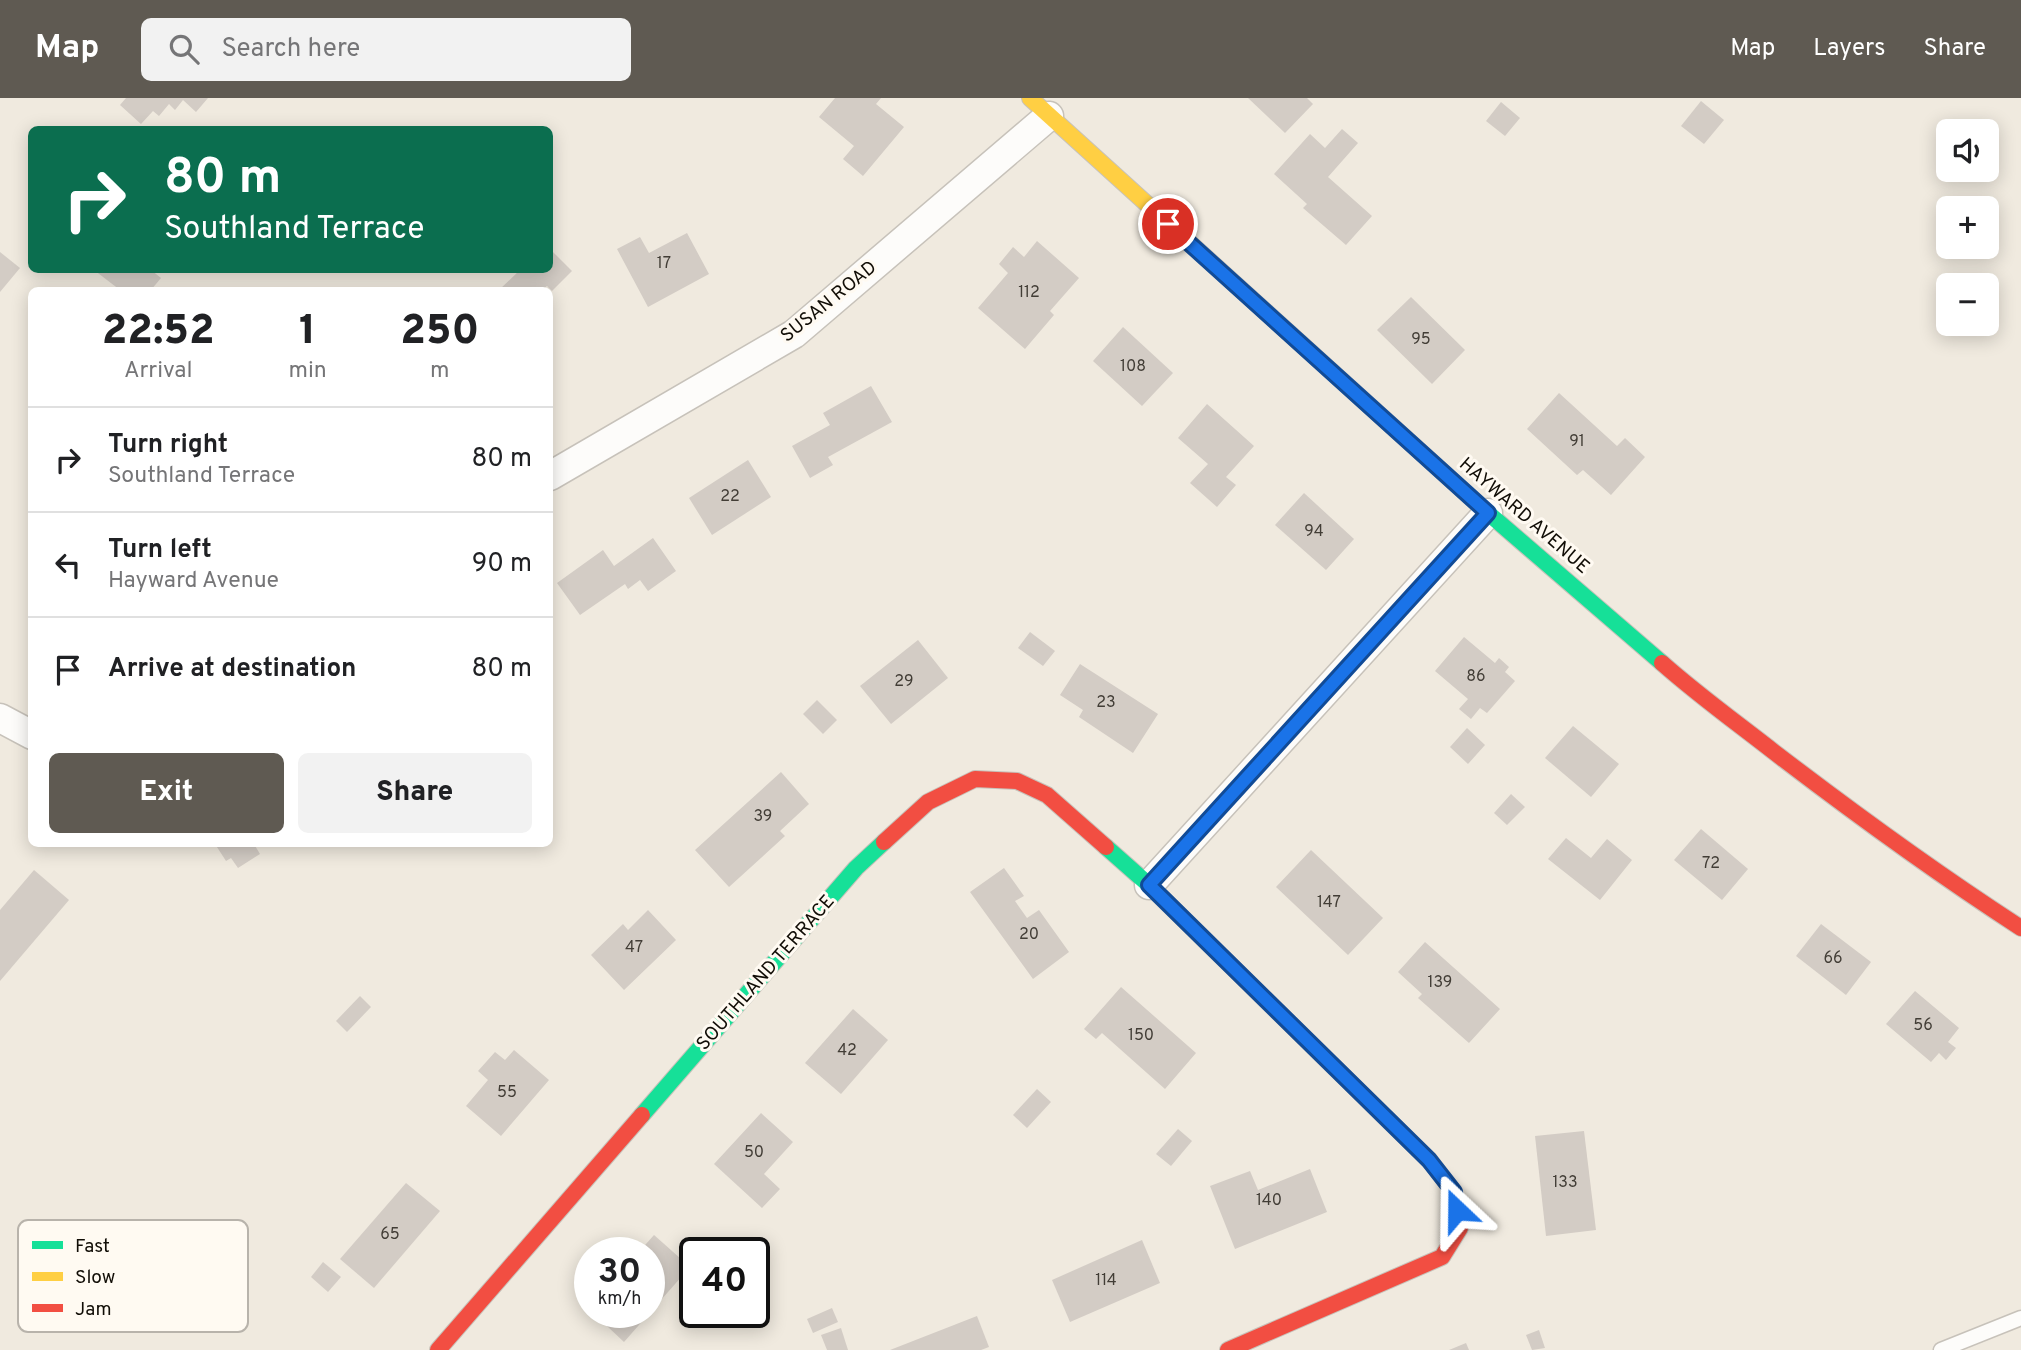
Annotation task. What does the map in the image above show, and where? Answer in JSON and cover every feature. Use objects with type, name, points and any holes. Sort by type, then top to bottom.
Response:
[{"type":"street","name":"SUSAN ROAD","points":[[553,475],[794,334],[1039,107]]},
{"type":"street","name":"HAYWARD AVENUE","points":[[1039,107],[1488,513],[1687,685],[1947,880],[2021,928]]},
{"type":"street","points":[[1149,885],[1488,513]]},
{"type":"street","points":[[0,719],[28,734]]},
{"type":"street","name":"SOUTHLAND TERRACE","points":[[438,1350],[856,868],[928,802],[975,779],[1017,781],[1048,795],[1149,885],[1429,1160],[1454,1192],[1460,1228],[1441,1256],[1228,1350]]},
{"type":"lane","points":[[1941,1350],[2021,1318]]},
{"type":"building","points":[[126,98],[208,98],[196,112],[183,100],[175,110],[169,104],[159,116],[153,111],[141,124],[120,105]]},
{"type":"building","points":[[835,98],[881,98],[876,104],[904,127],[863,176],[843,159],[854,146],[819,117]]},
{"type":"building","points":[[1248,98],[1307,98],[1313,104],[1285,133]]},
{"type":"building","points":[[1701,101],[1724,120],[1704,144],[1681,126]]},
{"type":"building","points":[[1501,102],[1520,118],[1505,136],[1486,121]]},
{"type":"building","points":[[1342,129],[1358,143],[1328,177],[1372,216],[1346,245],[1303,208],[1307,204],[1274,174],[1310,134],[1325,148]]},
{"type":"building","points":[[687,233],[709,274],[648,307],[617,249],[640,237],[649,253]]},
{"type":"building","points":[[1037,241],[1079,278],[1050,311],[1054,315],[1025,349],[978,308],[1008,273],[999,264],[1013,247],[1024,257]]},
{"type":"building","points":[[0,252],[20,268],[0,292]]},
{"type":"building","points":[[553,252],[572,271],[553,290],[553,287],[547,286],[502,287],[517,273],[553,273]]},
{"type":"building","points":[[98,273],[155,273],[161,278],[154,287],[116,287]]},
{"type":"building","points":[[1411,297],[1465,350],[1432,384],[1377,330]]},
{"type":"building","points":[[1123,327],[1173,373],[1142,406],[1093,361]]},
{"type":"building","points":[[871,386],[892,422],[828,457],[833,465],[810,478],[792,446],[830,425],[823,413]]},
{"type":"building","points":[[1559,393],[1617,446],[1625,438],[1645,457],[1611,495],[1583,470],[1577,475],[1527,429]]},
{"type":"building","points":[[1207,404],[1254,446],[1226,477],[1236,485],[1217,507],[1190,483],[1208,464],[1178,438]]},
{"type":"building","points":[[748,460],[771,497],[712,535],[689,498]]},
{"type":"building","points":[[1304,493],[1354,539],[1326,570],[1275,525]]},
{"type":"building","points":[[653,538],[676,571],[648,591],[640,580],[628,589],[625,584],[580,615],[557,583],[603,550],[614,566]]},
{"type":"building","points":[[1030,632],[1055,651],[1043,666],[1018,648]]},
{"type":"building","points":[[1464,637],[1495,663],[1499,658],[1509,667],[1505,672],[1515,681],[1487,713],[1480,708],[1471,719],[1459,709],[1468,699],[1435,671]]},
{"type":"building","points":[[918,640],[948,678],[891,724],[860,686]]},
{"type":"building","points":[[1080,664],[1158,714],[1133,753],[1079,717],[1083,710],[1060,695]]},
{"type":"building","points":[[817,700],[837,720],[823,734],[803,714]]},
{"type":"building","points":[[1573,726],[1619,764],[1591,797],[1545,758]]},
{"type":"building","points":[[1467,728],[1485,745],[1468,764],[1450,747]]},
{"type":"building","points":[[781,772],[809,804],[780,831],[785,836],[729,887],[695,850]]},
{"type":"building","points":[[1511,794],[1525,807],[1507,825],[1494,813]]},
{"type":"building","points":[[1701,829],[1748,869],[1722,900],[1674,860]]},
{"type":"building","points":[[1566,838],[1591,858],[1607,839],[1632,860],[1600,900],[1548,859]]},
{"type":"building","points":[[217,847],[256,847],[260,854],[238,868],[231,858],[226,861]]},
{"type":"building","points":[[1311,850],[1383,918],[1348,955],[1276,887]]},
{"type":"building","points":[[1004,868],[1024,896],[1015,901],[1027,918],[1039,910],[1069,952],[1033,979],[970,892]]},
{"type":"building","points":[[34,870],[69,900],[0,981],[0,910]]},
{"type":"building","points":[[648,910],[676,940],[624,990],[591,955],[623,924],[628,930]]},
{"type":"building","points":[[1821,924],[1871,962],[1846,995],[1796,956]]},
{"type":"building","points":[[1425,942],[1500,1009],[1469,1043],[1418,998],[1422,994],[1398,972]]},
{"type":"building","points":[[1121,987],[1196,1053],[1165,1089],[1102,1033],[1096,1039],[1084,1029]]},
{"type":"building","points":[[1915,991],[1959,1028],[1948,1042],[1956,1048],[1946,1060],[1939,1053],[1931,1062],[1886,1024]]},
{"type":"building","points":[[360,996],[371,1007],[347,1032],[336,1021]]},
{"type":"building","points":[[853,1009],[888,1040],[841,1094],[805,1063]]},
{"type":"building","points":[[514,1050],[549,1080],[501,1136],[466,1106],[488,1080],[478,1071],[495,1052],[505,1060]]},
{"type":"building","points":[[1037,1089],[1051,1102],[1027,1128],[1013,1115]]},
{"type":"building","points":[[761,1113],[793,1142],[764,1174],[780,1189],[762,1208],[714,1164]]},
{"type":"building","points":[[1178,1129],[1192,1141],[1171,1166],[1156,1154]]},
{"type":"building","points":[[1584,1131],[1596,1230],[1546,1236],[1535,1136]]},
{"type":"building","points":[[1310,1169],[1327,1212],[1235,1249],[1210,1186],[1250,1171],[1258,1190]]},
{"type":"building","points":[[406,1183],[440,1211],[374,1288],[340,1259]]},
{"type":"building","points":[[1142,1240],[1160,1283],[1070,1322],[1052,1280]]},
{"type":"building","points":[[665,1245],[679,1257],[679,1280],[665,1295]]},
{"type":"building","points":[[323,1262],[341,1277],[328,1292],[311,1277]]},
{"type":"building","points":[[832,1308],[838,1322],[813,1333],[807,1319]]},
{"type":"building","points":[[977,1316],[989,1347],[981,1350],[890,1350]]},
{"type":"building","points":[[609,1328],[636,1328],[624,1342]]},
{"type":"building","points":[[841,1328],[848,1350],[827,1350],[821,1335]]},
{"type":"building","points":[[1539,1330],[1545,1348],[1532,1350],[1526,1335]]},
{"type":"building","points":[[1466,1343],[1469,1350],[1449,1350]]},
{"type":"traffic: fast","points":[[1266,312],[1488,513],[1662,663]]},
{"type":"traffic: fast","points":[[642,1115],[856,868],[884,842]]},
{"type":"traffic: fast","points":[[1106,847],[1149,885],[1430,1161]]},
{"type":"traffic: slow","points":[[1030,98],[1266,312]]},
{"type":"traffic: jam","points":[[1662,663],[1835,798],[2021,928]]},
{"type":"traffic: jam","points":[[884,842],[928,802],[975,779],[1017,781],[1047,795],[1106,847]]},
{"type":"traffic: jam","points":[[438,1350],[642,1115]]},
{"type":"traffic: jam","points":[[1228,1350],[1442,1257],[1460,1228],[1454,1192],[1430,1161]]},
{"type":"route","points":[[1168,224],[1488,513],[1149,885],[1429,1160],[1454,1192],[1457,1210]]}]
